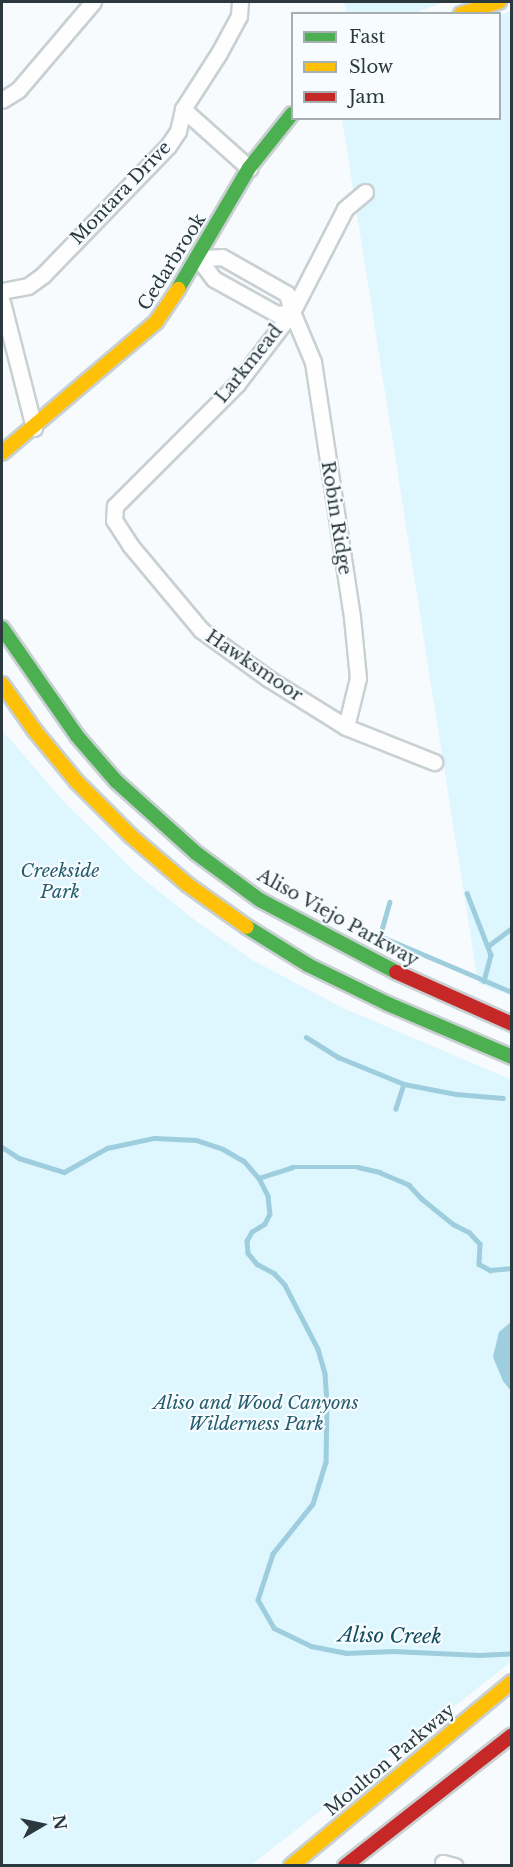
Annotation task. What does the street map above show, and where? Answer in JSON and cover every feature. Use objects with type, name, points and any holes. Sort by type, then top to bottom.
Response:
[{"type":"main road","points":[[468,12],[500,2]]},
{"type":"main road","name":"Cedarbrook","points":[[2,453],[156,322],[198,258],[249,168],[274,133],[291,115]]},
{"type":"main road","name":"Aliso Viejo Parkway","points":[[2,628],[77,736],[116,781],[195,853],[260,900],[358,953],[512,1024]]},
{"type":"main road","points":[[2,684],[34,731],[77,782],[131,836],[188,885],[249,929],[308,965],[388,1004],[512,1057]]},
{"type":"main road","name":"Moulton Parkway","points":[[291,1866],[511,1683]]},
{"type":"main road","points":[[345,1866],[512,1734]]},
{"type":"street","points":[[2,100],[18,90],[93,2]]},
{"type":"street","name":"Montara Drive","points":[[2,291],[28,286],[43,275],[168,146],[178,131],[183,109],[219,53],[239,16],[240,2]]},
{"type":"street","points":[[183,109],[249,168]]},
{"type":"street","name":"Larkmead","points":[[114,520],[115,506],[237,384],[292,312],[345,209],[365,192]]},
{"type":"street","name":"Robin Ridge","points":[[198,258],[222,257],[287,294],[313,362],[352,617],[358,678],[346,727]]},
{"type":"street","points":[[198,258],[214,279],[277,314],[292,312]]},
{"type":"street","points":[[259,304],[269,284]]},
{"type":"street","points":[[2,302],[34,428]]},
{"type":"street","name":"Hawksmoor","points":[[114,520],[130,545],[201,630],[269,679],[346,727],[434,762]]},
{"type":"street","points":[[443,1866],[443,1863],[456,1866]]},
{"type":"green space","points":[[344,2],[444,2],[417,12],[346,12]]},
{"type":"green space","points":[[511,10],[511,996],[478,983],[342,120],[501,120],[501,15]]},
{"type":"green space","name":"Aliso and Wood Canyons Wilderness Park","points":[[2,730],[66,804],[136,873],[200,924],[254,961],[343,1008],[512,1080],[511,1662],[251,1865],[2,1865]]},
{"type":"water","points":[[511,1322],[511,1391],[503,1381],[493,1357],[499,1332]]},
{"type":"waterway","points":[[467,893],[491,955],[484,981]]},
{"type":"waterway","points":[[390,902],[380,936],[512,992]]},
{"type":"waterway","points":[[488,946],[512,928]]},
{"type":"waterway","points":[[306,1037],[338,1057],[404,1084],[396,1109]]},
{"type":"waterway","points":[[404,1084],[456,1094],[503,1098]]},
{"type":"waterway","name":"Aliso Creek","points":[[2,1147],[19,1158],[64,1172],[107,1148],[154,1138],[196,1140],[223,1149],[244,1161],[259,1178],[268,1196],[270,1214],[265,1224],[252,1232],[247,1241],[248,1253],[257,1264],[274,1273],[285,1285],[318,1349],[325,1374],[327,1401],[326,1462],[313,1504],[273,1554],[258,1600],[274,1628],[311,1646],[346,1653],[393,1651],[479,1655],[512,1653]]},
{"type":"waterway","points":[[259,1178],[292,1167],[358,1167],[379,1172],[409,1185],[453,1224],[469,1232],[480,1244],[479,1264],[490,1270],[512,1268]]},
{"type":"traffic: fast","points":[[178,289],[249,168],[291,115]]},
{"type":"traffic: fast","points":[[2,628],[77,736],[116,781],[196,853],[260,900],[396,972]]},
{"type":"traffic: fast","points":[[247,927],[308,965],[388,1004],[512,1057]]},
{"type":"traffic: slow","points":[[467,12],[499,2]]},
{"type":"traffic: slow","points":[[2,453],[156,322],[178,289]]},
{"type":"traffic: slow","points":[[2,684],[35,731],[77,782],[131,836],[188,885],[247,927]]},
{"type":"traffic: slow","points":[[291,1866],[512,1682]]},
{"type":"traffic: jam","points":[[396,972],[512,1024]]},
{"type":"traffic: jam","points":[[345,1866],[512,1735]]},
{"type":"park label","name":"Creekside Park","points":[[60,882]]}]
